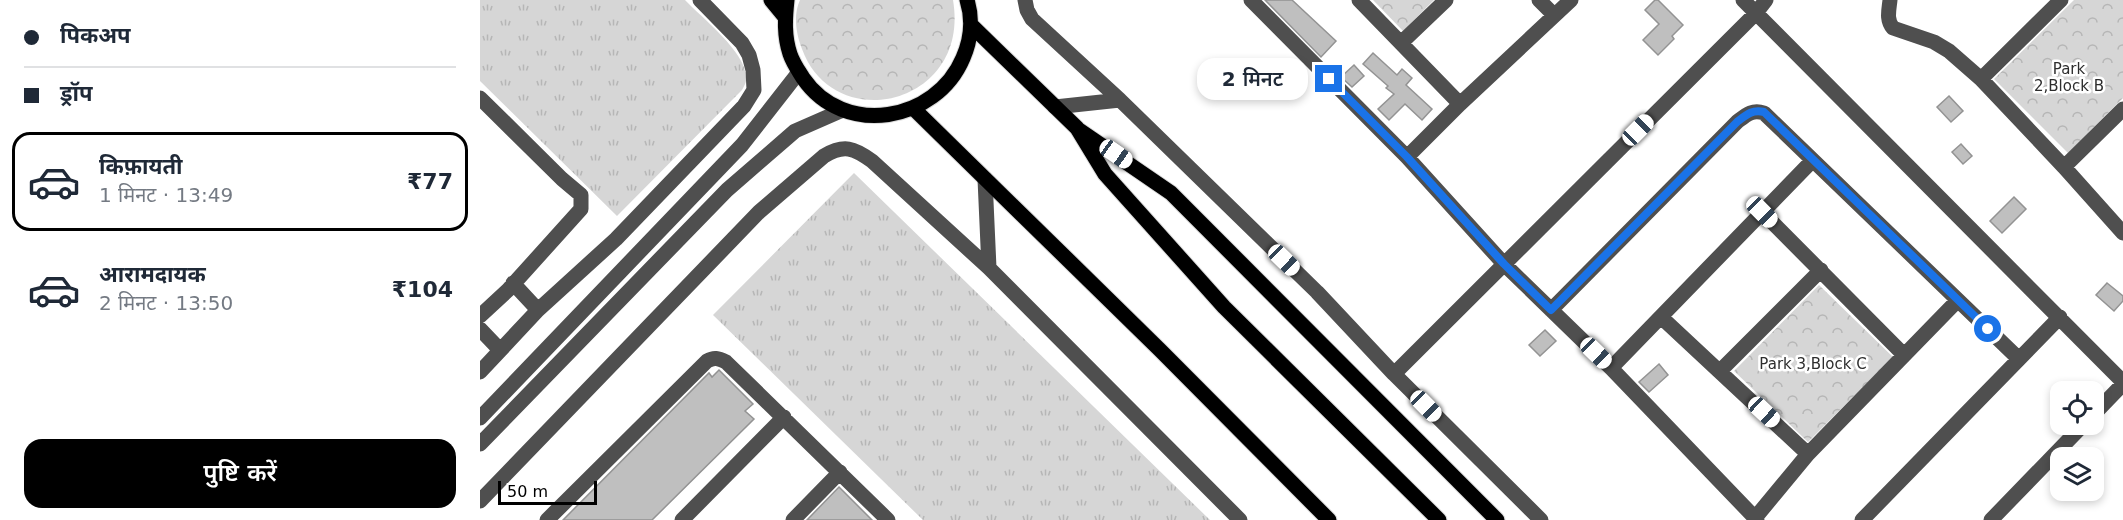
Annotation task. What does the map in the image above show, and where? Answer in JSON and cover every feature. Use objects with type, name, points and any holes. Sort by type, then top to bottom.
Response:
[{"type":"main road","points":[[771,0],[785,17]]},
{"type":"main road","points":[[787,0],[785,33],[790,55],[799,72],[814,92],[843,110],[865,115],[890,115],[914,109],[934,97],[958,70],[967,49],[971,25],[967,0]]},
{"type":"main road","points":[[971,25],[1077,128],[1171,193],[1497,520]]},
{"type":"main road","points":[[914,109],[1329,520]]},
{"type":"main road","points":[[1077,128],[1105,174],[1224,307],[1439,520]]},
{"type":"street","points":[[480,372],[538,310],[616,239],[744,106],[754,90],[753,70],[749,55],[742,43],[700,0]]},
{"type":"street","points":[[1025,0],[1032,19],[1120,100],[1317,292],[1394,374],[1541,520]]},
{"type":"street","points":[[1251,0],[1407,157],[1504,264],[1611,368],[1756,519],[1809,454],[1958,300]]},
{"type":"street","points":[[1359,0],[1460,104]]},
{"type":"street","points":[[1401,43],[1446,0]]},
{"type":"street","points":[[1539,0],[1554,15]]},
{"type":"street","points":[[1407,157],[1571,0]]},
{"type":"street","points":[[1743,0],[2060,316],[2123,383],[2104,403]]},
{"type":"street","points":[[1394,374],[1756,13],[1766,0]]},
{"type":"street","points":[[1890,0],[1888,18],[1893,28],[1934,42],[1949,51],[1981,79],[2123,233]]},
{"type":"street","points":[[1981,79],[2061,0]]},
{"type":"street","points":[[480,418],[742,145],[799,72]]},
{"type":"street","points":[[480,98],[581,195],[581,209],[513,284],[480,316]]},
{"type":"street","points":[[1055,107],[1120,100]]},
{"type":"street","points":[[2064,167],[2123,109]]},
{"type":"street","points":[[480,444],[727,190],[795,131],[843,110]]},
{"type":"street","points":[[1551,310],[1737,122],[1752,111],[1764,112],[2019,359]]},
{"type":"street","points":[[705,146],[742,145]]},
{"type":"street","points":[[480,501],[759,212],[824,156],[835,149],[846,148],[872,161],[989,268],[1240,520]]},
{"type":"street","points":[[1611,368],[1812,161]]},
{"type":"street","points":[[985,179],[989,268]]},
{"type":"street","points":[[1762,212],[1904,355]]},
{"type":"street","points":[[1720,371],[1821,270]]},
{"type":"street","points":[[513,284],[538,310]]},
{"type":"street","points":[[1862,520],[2060,316]]},
{"type":"street","points":[[1661,317],[1809,454]]},
{"type":"street","points":[[480,329],[500,350]]},
{"type":"street","points":[[547,520],[707,361],[719,358],[784,417],[888,520]]},
{"type":"street","points":[[682,520],[784,417]]},
{"type":"street","points":[[1992,520],[2073,435]]},
{"type":"street","points":[[793,520],[840,472]]},
{"type":"green space","points":[[480,0],[685,0],[731,46],[744,67],[746,82],[742,90],[617,216],[480,81]]},
{"type":"green space","points":[[800,0],[953,0],[953,36],[942,64],[922,85],[896,97],[869,100],[842,93],[818,76],[802,49],[798,37],[796,18]]},
{"type":"green space","points":[[1373,0],[1434,0],[1403,31]]},
{"type":"green space","name":"Park 2,Block B","points":[[2074,0],[2123,0],[2123,98],[2068,153],[1994,79]]},
{"type":"green space","points":[[854,173],[1210,520],[923,520],[713,315]]},
{"type":"green space","name":"Park 3,Block C","points":[[1819,285],[1893,357],[1808,442],[1734,371]]},
{"type":"building","points":[[1265,0],[1292,0],[1336,41],[1321,57]]},
{"type":"building","points":[[1655,0],[1658,0],[1683,25],[1672,36],[1674,39],[1658,55],[1643,40],[1659,24],[1645,10]]},
{"type":"building","points":[[1373,53],[1397,75],[1402,69],[1412,78],[1406,85],[1432,109],[1422,120],[1405,104],[1389,120],[1378,109],[1394,94],[1363,64]]},
{"type":"building","points":[[1354,65],[1364,76],[1352,87],[1341,77]]},
{"type":"building","points":[[1949,96],[1963,111],[1951,122],[1937,107]]},
{"type":"building","points":[[1961,144],[1972,156],[1963,164],[1952,152]]},
{"type":"building","points":[[2014,197],[2026,209],[2002,233],[1990,221]]},
{"type":"building","points":[[2107,283],[2123,296],[2123,301],[2114,311],[2096,295]]},
{"type":"building","points":[[1545,330],[1556,341],[1540,356],[1529,345]]},
{"type":"building","points":[[1659,364],[1668,375],[1649,392],[1639,382]]},
{"type":"building","points":[[719,370],[753,404],[745,411],[754,419],[652,520],[563,520],[709,373],[712,377]]},
{"type":"building","points":[[839,487],[872,520],[807,520]]},
{"type":"route","points":[[1329,79],[1407,157],[1504,264],[1551,310],[1737,122],[1752,111],[1758,111],[1764,112],[1988,329]]}]
